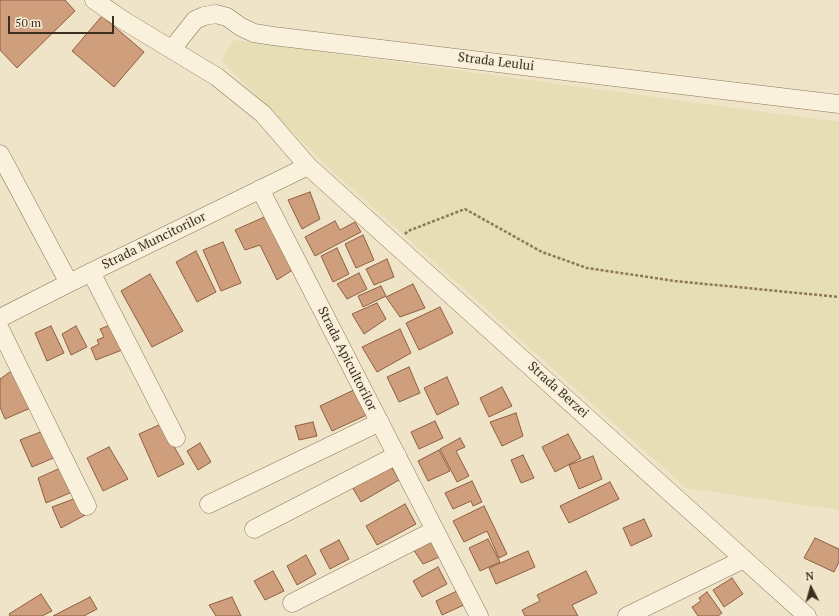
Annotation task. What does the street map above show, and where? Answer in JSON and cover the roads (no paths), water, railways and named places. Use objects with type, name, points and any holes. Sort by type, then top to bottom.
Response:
[{"type":"street","points":[[94,0],[123,20],[217,77],[263,114],[308,166]]},
{"type":"street","name":"Strada Leului","points":[[172,49],[194,20],[204,16],[216,14],[227,17],[241,27],[254,33],[267,35],[839,104]]},
{"type":"street","points":[[0,154],[69,283]]},
{"type":"street","name":"Strada Muncitorilor","points":[[0,318],[308,166]]},
{"type":"street","name":"Strada Berzei","points":[[308,166],[807,616]]},
{"type":"street","name":"Strada Apicultorilor","points":[[260,189],[479,616]]},
{"type":"street","points":[[92,272],[176,438]]},
{"type":"street","points":[[0,328],[87,506]]},
{"type":"street","points":[[209,504],[380,422]]},
{"type":"street","points":[[254,529],[397,456]]},
{"type":"street","points":[[292,603],[435,530]]},
{"type":"street","points":[[627,616],[649,611],[744,559]]}]
